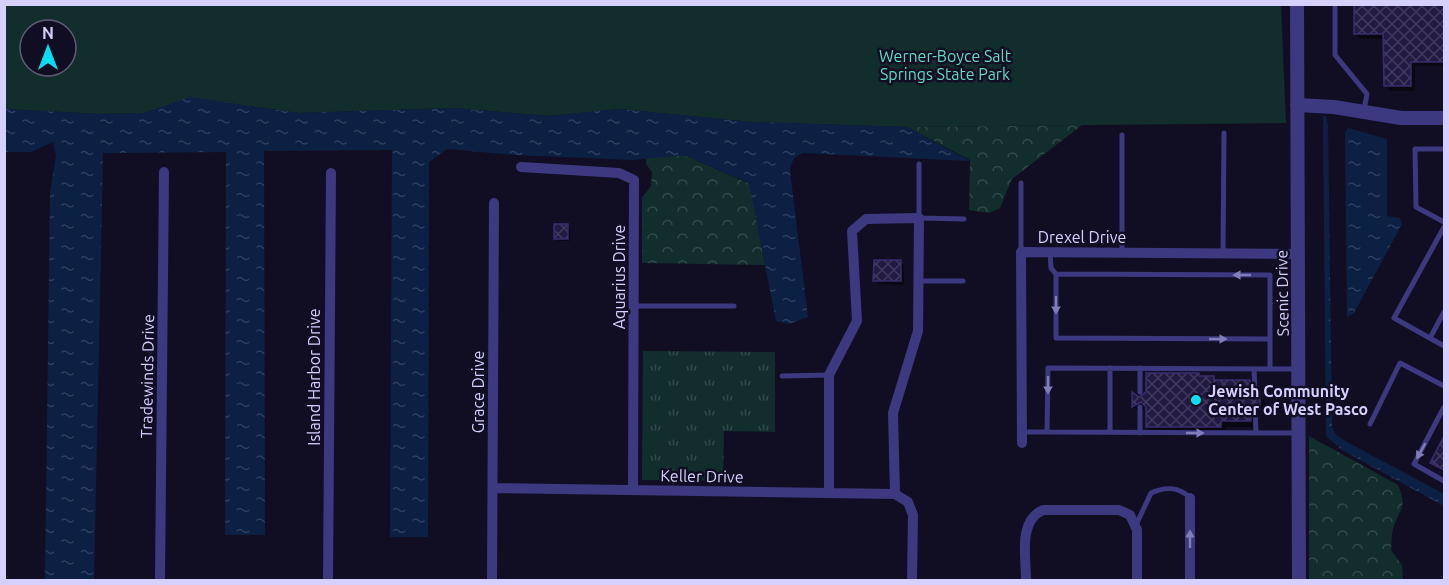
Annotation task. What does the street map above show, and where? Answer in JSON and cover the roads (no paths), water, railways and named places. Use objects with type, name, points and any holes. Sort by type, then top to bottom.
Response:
[{"type":"street","name":"Scenic Drive","points":[[1297,4],[1299,580]]},
{"type":"street","points":[[1298,105],[1334,107],[1401,118],[1444,118]]},
{"type":"street","name":"Aquarius Drive","points":[[521,167],[619,173],[634,180],[633,490]]},
{"type":"street","name":"Tradewinds Drive","points":[[160,580],[164,172]]},
{"type":"street","name":"Island Harbor Drive","points":[[328,580],[331,173]]},
{"type":"street","name":"Grace Drive","points":[[492,580],[494,203]]},
{"type":"street","points":[[829,493],[830,375],[856,321],[852,231],[866,219],[919,218],[918,331],[893,413],[895,494],[908,502],[913,515],[912,580]]},
{"type":"street","name":"Drexel Drive","points":[[1022,437],[1021,252],[1298,254]]},
{"type":"street","name":"Keller Drive","points":[[493,488],[895,494]]},
{"type":"street","points":[[1190,498],[1190,580]]},
{"type":"street","points":[[1026,580],[1027,528],[1032,515],[1044,510],[1119,510],[1130,515],[1135,527],[1137,580]]},
{"type":"lane","points":[[1335,4],[1335,55],[1367,94],[1364,112]]},
{"type":"lane","points":[[1223,253],[1224,133]]},
{"type":"lane","points":[[1122,135],[1122,252]]},
{"type":"lane","points":[[1444,149],[1415,149],[1416,207],[1444,222]]},
{"type":"lane","points":[[919,164],[919,218],[964,219]]},
{"type":"lane","points":[[1021,183],[1021,252]]},
{"type":"lane","points":[[1444,227],[1394,318],[1444,346]]},
{"type":"lane","points":[[1050,252],[1051,268],[1056,274],[1056,338],[1269,339]]},
{"type":"lane","points":[[1056,274],[1270,275],[1270,369]]},
{"type":"lane","points":[[918,281],[963,281]]},
{"type":"lane","points":[[634,306],[734,306]]},
{"type":"lane","points":[[1430,338],[1444,312]]},
{"type":"lane","points":[[1370,424],[1400,363],[1444,386]]},
{"type":"lane","points":[[1047,432],[1048,368],[1299,369]]},
{"type":"lane","points":[[1110,368],[1110,432]]},
{"type":"lane","points":[[1140,368],[1140,392]]},
{"type":"lane","points":[[1254,369],[1255,393]]},
{"type":"lane","points":[[782,376],[830,375]]},
{"type":"lane","points":[[1140,407],[1140,433]]},
{"type":"lane","points":[[1255,408],[1256,433]]},
{"type":"lane","points":[[1444,408],[1413,464],[1444,481]]},
{"type":"lane","points":[[1022,437],[1047,432],[1299,433]]},
{"type":"lane","points":[[1135,527],[1150,492],[1170,488],[1185,492],[1190,498]]},
{"type":"water","points":[[190,97],[299,113],[453,108],[549,116],[619,109],[752,122],[907,127],[970,161],[803,153],[795,158],[790,171],[808,317],[789,324],[776,321],[749,183],[684,155],[633,160],[515,155],[447,149],[429,162],[428,537],[390,537],[392,150],[264,151],[265,535],[225,535],[226,152],[103,153],[94,580],[45,580],[50,192],[56,156],[53,142],[31,152],[5,152],[5,109],[100,114],[144,113]]},
{"type":"water","points":[[1323,116],[1326,116],[1328,126],[1332,427],[1336,435],[1347,442],[1444,494],[1444,506],[1342,450],[1326,436]]},
{"type":"water","points":[[1348,128],[1387,139],[1387,216],[1400,218],[1402,224],[1354,313],[1347,317],[1345,133]]},
{"type":"place","name":"Jewish Community Center of West Pasco","points":[[1196,400]]},
{"type":"park label","name":"Werner-Boyce Salt Springs State Park","points":[[945,65]]}]
